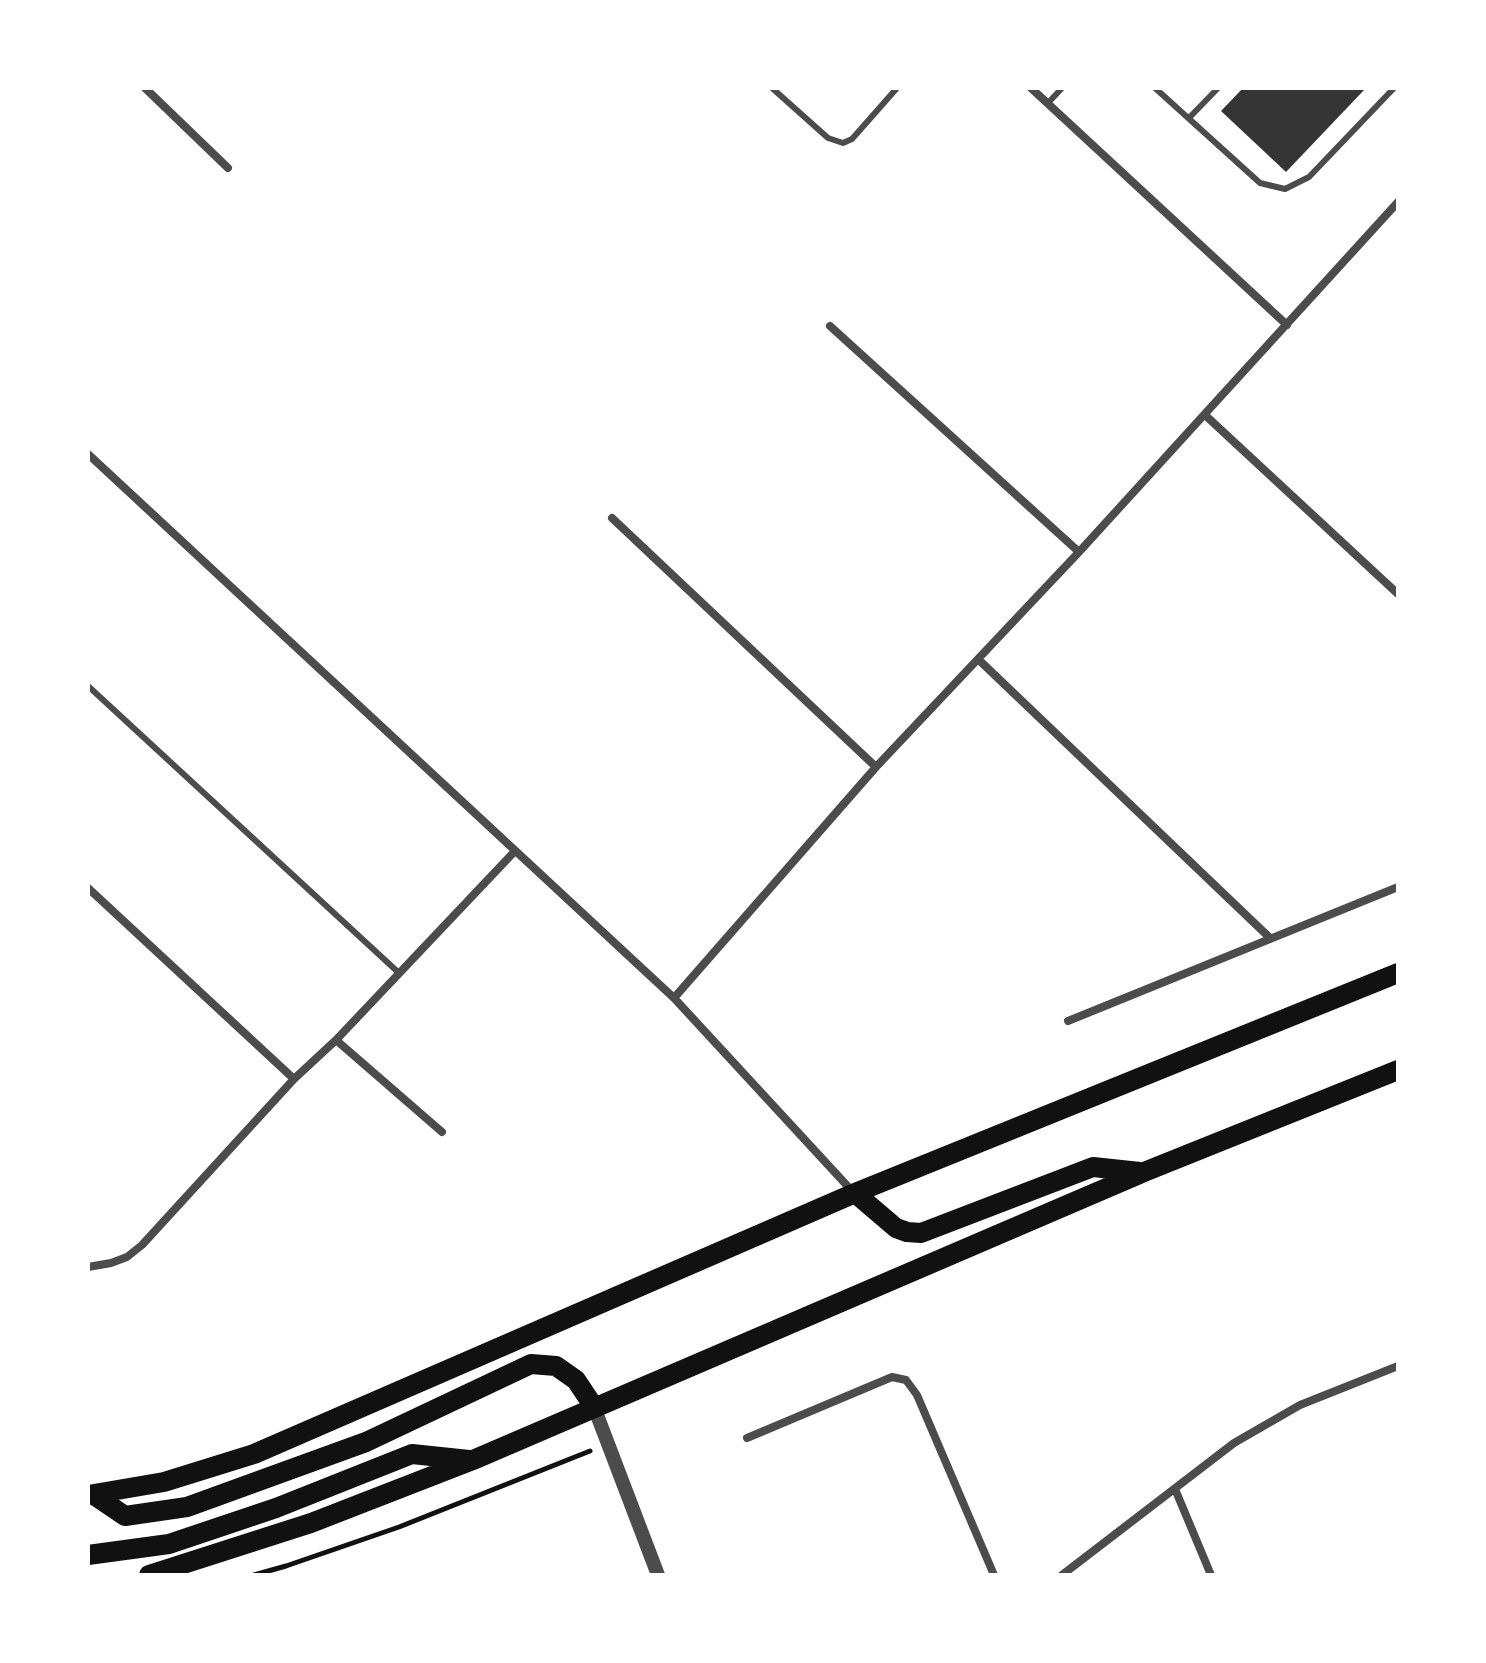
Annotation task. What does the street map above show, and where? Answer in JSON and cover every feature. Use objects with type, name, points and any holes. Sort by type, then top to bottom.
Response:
[{"type":"main road","points":[[91,1495],[164,1482],[254,1454],[855,1193],[1398,973]]},
{"type":"main road","points":[[149,1575],[311,1523],[473,1460],[1144,1172],[1398,1070]]},
{"type":"main road","points":[[855,1193],[896,1228],[921,1233],[1093,1167],[1144,1172]]},
{"type":"main road","points":[[91,1495],[125,1516],[187,1507],[366,1442],[531,1364],[556,1366],[576,1380],[594,1407]]},
{"type":"main road","points":[[88,1555],[169,1544],[276,1508],[412,1454],[473,1460]]},
{"type":"street","points":[[145,88],[228,168]]},
{"type":"street","points":[[1031,88],[1287,325]]},
{"type":"street","points":[[674,998],[876,767],[1079,552],[1398,202]]},
{"type":"street","points":[[830,326],[1079,552]]},
{"type":"street","points":[[1205,415],[1398,594]]},
{"type":"street","points":[[88,454],[674,998],[855,1193]]},
{"type":"street","points":[[612,518],[876,767]]},
{"type":"street","points":[[979,660],[1270,938]]},
{"type":"street","points":[[88,1267],[127,1257],[142,1245],[294,1079],[336,1040],[515,851]]},
{"type":"street","points":[[1068,1021],[1398,887]]},
{"type":"street","points":[[88,888],[294,1079]]},
{"type":"street","points":[[336,1040],[442,1132]]},
{"type":"street","points":[[1062,1575],[1234,1443],[1300,1405],[1398,1366]]},
{"type":"street","points":[[747,1438],[892,1377],[906,1380],[917,1395],[994,1575]]},
{"type":"street","points":[[594,1407],[658,1575]]},
{"type":"street","points":[[1175,1489],[1211,1575]]},
{"type":"lane","points":[[772,88],[828,138],[843,143],[852,139],[897,88]]},
{"type":"lane","points":[[1048,103],[1062,88]]},
{"type":"lane","points":[[1155,88],[1260,183],[1285,189],[1309,177],[1394,88]]},
{"type":"lane","points":[[1189,118],[1218,88]]},
{"type":"lane","points":[[88,686],[399,973]]},
{"type":"path","points":[[254,1575],[399,1527],[608,1444]]},
{"type":"building","points":[[1243,88],[1366,88],[1286,172],[1221,111]]}]
